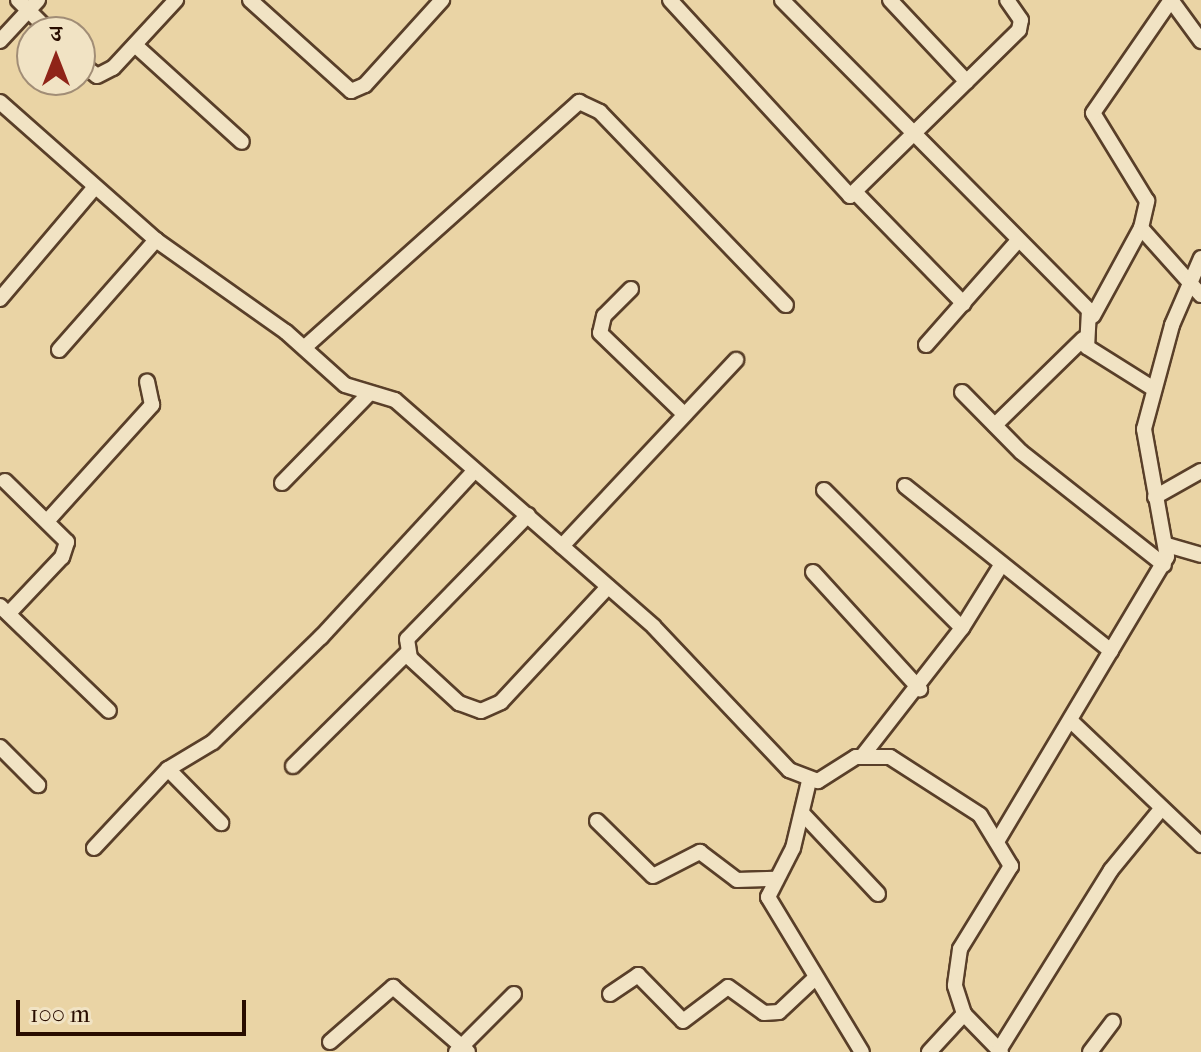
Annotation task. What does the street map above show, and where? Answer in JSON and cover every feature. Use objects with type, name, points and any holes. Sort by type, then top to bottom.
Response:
[{"type":"street","points":[[96,71],[103,74],[135,45],[176,0]]},
{"type":"street","points":[[250,0],[351,91],[365,85],[442,0]]},
{"type":"street","points":[[670,0],[844,194],[857,194],[964,304]]},
{"type":"street","points":[[782,0],[1016,243],[1093,316]]},
{"type":"street","points":[[890,0],[967,82]]},
{"type":"street","points":[[857,194],[1021,25],[1007,0]]},
{"type":"street","points":[[995,425],[1083,339],[1141,228],[1143,192],[1093,113],[1171,0],[1201,41]]},
{"type":"street","points":[[0,41],[28,3]]},
{"type":"street","points":[[135,45],[242,142]]},
{"type":"street","points":[[0,102],[156,240],[305,347],[345,385],[395,400],[608,587],[783,765],[809,781]]},
{"type":"street","points":[[305,347],[579,102],[600,112],[786,305]]},
{"type":"street","points":[[0,299],[95,187]]},
{"type":"street","points":[[1141,228],[1201,295]]},
{"type":"street","points":[[59,350],[156,240]]},
{"type":"street","points":[[926,345],[1016,243]]},
{"type":"street","points":[[998,840],[1164,565],[1167,545],[1155,497],[1144,429],[1188,282],[1201,258]]},
{"type":"street","points":[[631,289],[604,316],[600,333],[684,414]]},
{"type":"street","points":[[1083,339],[1154,389]]},
{"type":"street","points":[[562,546],[736,360]]},
{"type":"street","points":[[49,519],[152,405],[147,382]]},
{"type":"street","points":[[962,392],[995,425],[1164,565]]},
{"type":"street","points":[[282,483],[369,394]]},
{"type":"street","points":[[94,848],[168,769],[213,742],[280,677],[474,471]]},
{"type":"street","points":[[1155,497],[1201,471]]},
{"type":"street","points":[[5,481],[65,537],[65,552],[4,609],[109,711]]},
{"type":"street","points":[[905,486],[1000,567],[1111,651]]},
{"type":"street","points":[[824,490],[962,628]]},
{"type":"street","points":[[293,766],[407,653],[415,629],[528,515]]},
{"type":"street","points":[[1167,545],[1201,555]]},
{"type":"street","points":[[809,781],[864,754],[920,689],[1000,567]]},
{"type":"street","points":[[813,572],[920,689]]},
{"type":"street","points":[[407,653],[459,703],[492,709],[608,587]]},
{"type":"street","points":[[1071,721],[1201,845]]},
{"type":"street","points":[[0,747],[38,785]]},
{"type":"street","points":[[864,754],[904,764],[980,815],[998,840],[1011,871],[956,959],[964,1014],[1000,1051],[1111,870],[1162,808]]},
{"type":"street","points":[[168,769],[221,823]]},
{"type":"street","points":[[809,781],[802,813],[775,879],[771,908],[862,1052]]},
{"type":"street","points":[[802,813],[878,894]]},
{"type":"street","points":[[597,821],[653,876],[700,852],[737,880],[775,879]]},
{"type":"street","points":[[610,994],[638,975],[683,1021],[728,987],[764,1013],[779,1012],[814,979]]},
{"type":"street","points":[[330,1042],[393,987],[462,1050],[514,994]]},
{"type":"street","points":[[929,1052],[964,1014]]},
{"type":"street","points":[[1090,1052],[1113,1022]]}]
